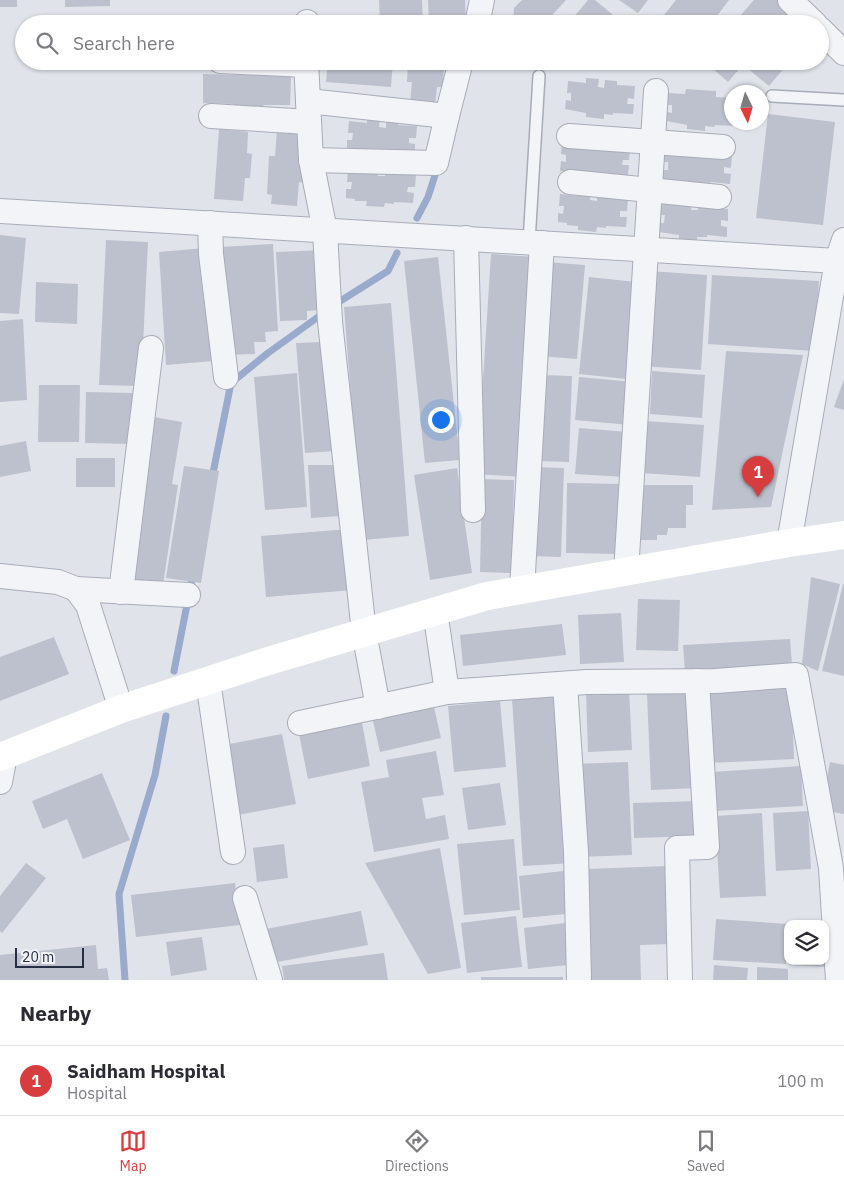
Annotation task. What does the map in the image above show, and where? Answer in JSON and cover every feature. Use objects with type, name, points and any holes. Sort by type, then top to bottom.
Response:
[{"type":"street","points":[[479,15],[482,0]]},
{"type":"street","points":[[790,0],[806,15]]},
{"type":"street","points":[[829,38],[844,53]]},
{"type":"street","points":[[306,70],[311,160],[325,231],[330,322],[364,632],[378,707]]},
{"type":"street","points":[[311,160],[436,163],[459,70]]},
{"type":"street","points":[[626,572],[656,91]]},
{"type":"street","points":[[211,116],[309,112],[446,116]]},
{"type":"street","points":[[569,136],[723,147]]},
{"type":"street","points":[[570,182],[719,196]]},
{"type":"street","points":[[0,211],[645,249],[841,250],[789,543]]},
{"type":"street","points":[[210,223],[211,254],[226,377]]},
{"type":"street","points":[[466,238],[473,510]]},
{"type":"street","points":[[522,590],[536,243]]},
{"type":"street","points":[[121,592],[151,348]]},
{"type":"street","points":[[0,782],[2,756],[121,710],[435,611],[487,596],[844,535]]},
{"type":"street","points":[[0,576],[58,582],[76,589],[188,596]]},
{"type":"street","points":[[76,589],[88,605],[121,710]]},
{"type":"street","points":[[435,611],[447,692]]},
{"type":"street","points":[[300,723],[447,692],[587,682],[697,681],[796,675],[831,868],[838,980]]},
{"type":"street","points":[[208,681],[233,852]]},
{"type":"street","points":[[680,980],[677,848],[707,847],[697,681]]},
{"type":"street","points":[[565,684],[576,852],[579,980]]},
{"type":"street","points":[[245,898],[270,980]]},
{"type":"lane","points":[[536,243],[539,76]]},
{"type":"lane","points":[[772,96],[844,100]]},
{"type":"building","points":[[0,0],[17,0],[17,7],[0,7]]},
{"type":"building","points":[[65,0],[110,0],[110,6],[65,7]]},
{"type":"building","points":[[379,0],[422,0],[423,15],[380,15]]},
{"type":"building","points":[[428,0],[465,0],[466,15],[429,15]]},
{"type":"building","points":[[522,0],[566,0],[552,15],[514,15],[514,8]]},
{"type":"building","points":[[588,0],[595,0],[613,15],[576,15]]},
{"type":"building","points":[[619,0],[648,0],[638,13]]},
{"type":"building","points":[[676,0],[729,0],[718,15],[664,15]]},
{"type":"building","points":[[754,0],[778,0],[791,12],[788,15],[741,15]]},
{"type":"building","points":[[327,70],[392,70],[391,87],[326,82]]},
{"type":"building","points":[[408,70],[444,70],[443,87],[437,87],[435,106],[410,104],[412,82],[407,82]]},
{"type":"building","points":[[714,70],[738,70],[728,82]]},
{"type":"building","points":[[749,70],[782,70],[769,86]]},
{"type":"building","points":[[203,74],[291,76],[290,105],[263,105],[264,107],[203,103]]},
{"type":"building","points":[[586,78],[599,79],[598,87],[604,88],[605,80],[617,81],[617,85],[635,86],[634,99],[628,98],[627,104],[634,104],[633,114],[604,114],[604,119],[586,117],[586,113],[565,109],[566,100],[571,101],[571,93],[567,93],[568,81],[586,83]]},
{"type":"building","points":[[686,89],[716,91],[716,97],[724,98],[724,125],[705,126],[705,131],[687,129],[687,125],[667,121],[667,112],[672,113],[672,105],[668,105],[668,93],[685,94]]},
{"type":"building","points":[[769,114],[835,122],[823,225],[756,218],[766,130],[769,130]]},
{"type":"building","points":[[367,118],[380,119],[379,127],[386,128],[386,119],[398,120],[398,125],[417,126],[416,138],[409,138],[409,143],[415,144],[415,154],[347,149],[347,140],[352,140],[353,133],[348,133],[349,121],[367,123]]},
{"type":"building","points":[[219,129],[248,132],[247,153],[252,154],[250,178],[245,178],[243,201],[214,199]]},
{"type":"building","points":[[277,131],[303,134],[306,183],[299,182],[297,206],[271,204],[272,195],[267,194],[269,156],[275,156]]},
{"type":"building","points":[[562,143],[630,148],[629,160],[623,160],[622,165],[629,165],[628,175],[560,171],[561,161],[566,162],[566,155],[561,154]]},
{"type":"building","points":[[695,148],[694,158],[701,158],[702,148],[712,154],[732,156],[731,168],[724,167],[724,173],[731,174],[730,184],[662,179],[663,170],[668,170],[668,162],[663,162],[664,151]]},
{"type":"building","points":[[379,168],[378,176],[385,176],[385,168],[397,174],[416,175],[415,187],[408,187],[407,192],[414,193],[413,203],[394,202],[394,204],[385,203],[384,207],[366,206],[367,201],[355,201],[355,199],[346,198],[346,189],[351,189],[352,182],[347,182],[348,170]]},
{"type":"building","points":[[578,191],[591,192],[590,200],[597,201],[597,193],[610,194],[609,198],[628,199],[627,211],[620,211],[620,217],[627,217],[626,227],[597,227],[596,232],[578,230],[578,226],[558,222],[558,213],[563,214],[564,206],[559,206],[560,194],[578,196]]},
{"type":"building","points":[[679,201],[692,202],[691,210],[698,210],[698,202],[710,207],[728,209],[728,221],[721,220],[721,226],[727,227],[727,237],[707,235],[707,237],[697,237],[697,241],[679,240],[679,235],[659,232],[659,223],[664,223],[665,215],[660,215],[661,204],[679,205]]},
{"type":"building","points":[[0,235],[26,238],[19,314],[0,313]]},
{"type":"building","points":[[106,240],[148,242],[141,386],[99,385]]},
{"type":"building","points":[[273,244],[278,331],[265,332],[266,342],[254,342],[255,354],[226,355],[220,247]]},
{"type":"building","points":[[205,248],[213,361],[166,365],[159,252]]},
{"type":"building","points":[[323,250],[318,310],[307,311],[307,320],[280,321],[276,252]]},
{"type":"building","points":[[491,254],[536,257],[522,477],[477,474]]},
{"type":"building","points":[[438,257],[460,460],[425,463],[404,261]]},
{"type":"building","points":[[546,262],[585,265],[577,359],[538,356]]},
{"type":"building","points":[[649,271],[707,275],[701,370],[642,366]]},
{"type":"building","points":[[712,275],[819,281],[814,351],[708,344]]},
{"type":"building","points":[[589,277],[636,282],[626,379],[579,374]]},
{"type":"building","points":[[36,282],[78,284],[77,324],[35,322]]},
{"type":"building","points":[[391,303],[409,536],[362,540],[344,307]]},
{"type":"building","points":[[23,319],[27,400],[0,402],[0,321]]},
{"type":"building","points":[[324,342],[336,451],[305,453],[296,343]]},
{"type":"building","points":[[726,351],[803,355],[771,507],[712,510]]},
{"type":"building","points":[[652,371],[705,375],[702,418],[650,414]]},
{"type":"building","points":[[297,373],[307,507],[265,510],[254,377]]},
{"type":"building","points":[[541,375],[572,376],[569,462],[538,461]]},
{"type":"building","points":[[579,377],[634,382],[630,425],[575,420]]},
{"type":"building","points":[[844,379],[844,410],[834,407]]},
{"type":"building","points":[[39,385],[80,385],[79,442],[38,442]]},
{"type":"building","points":[[86,392],[133,393],[132,444],[85,443]]},
{"type":"building","points":[[148,416],[182,422],[172,484],[178,485],[163,585],[132,580],[147,481],[138,479]]},
{"type":"building","points":[[645,421],[704,425],[700,477],[642,473]]},
{"type":"building","points":[[579,428],[628,432],[625,477],[575,474]]},
{"type":"building","points":[[26,441],[31,471],[0,477],[0,446]]},
{"type":"building","points":[[76,458],[115,458],[115,487],[76,487]]},
{"type":"building","points":[[308,465],[337,465],[341,516],[311,518]]},
{"type":"building","points":[[184,466],[219,471],[201,583],[166,578]]},
{"type":"building","points":[[532,467],[564,468],[561,557],[529,556]]},
{"type":"building","points":[[457,468],[472,573],[430,580],[414,475]]},
{"type":"building","points":[[482,479],[514,480],[512,573],[480,572]]},
{"type":"building","points":[[567,483],[623,484],[622,554],[566,553]]},
{"type":"building","points":[[637,485],[693,485],[693,505],[686,505],[686,528],[668,528],[667,535],[657,535],[657,540],[637,540]]},
{"type":"building","points":[[349,529],[354,590],[266,597],[261,536]]},
{"type":"building","points":[[811,577],[840,584],[818,671],[802,664]]},
{"type":"building","points":[[844,584],[844,676],[822,671]]},
{"type":"building","points":[[638,599],[680,600],[678,651],[636,650]]},
{"type":"building","points":[[621,613],[624,662],[580,664],[578,615]]},
{"type":"building","points":[[562,624],[566,655],[463,666],[460,635]]},
{"type":"building","points":[[54,637],[69,674],[0,701],[0,657]]},
{"type":"building","points":[[790,639],[792,665],[685,672],[683,645]]},
{"type":"building","points":[[791,683],[794,759],[708,763],[704,687]]},
{"type":"building","points":[[629,689],[632,750],[588,752],[586,691]]},
{"type":"building","points":[[693,692],[697,788],[651,790],[647,694]]},
{"type":"building","points":[[562,696],[573,863],[523,866],[512,699]]},
{"type":"building","points":[[432,698],[441,738],[380,752],[371,712]]},
{"type":"building","points":[[500,701],[506,767],[454,772],[448,706]]},
{"type":"building","points":[[360,712],[370,766],[308,779],[297,724]]},
{"type":"building","points":[[282,734],[296,804],[238,815],[224,745]]},
{"type":"building","points":[[436,751],[444,795],[422,798],[426,819],[445,815],[449,839],[374,852],[361,782],[389,777],[386,760]]},
{"type":"building","points":[[628,762],[632,855],[578,857],[574,764]]},
{"type":"building","points":[[830,762],[844,765],[844,814],[821,810]]},
{"type":"building","points":[[801,766],[803,806],[714,811],[712,772]]},
{"type":"building","points":[[102,773],[130,840],[83,859],[67,819],[43,829],[32,801]]},
{"type":"building","points":[[500,783],[506,825],[468,830],[462,788]]},
{"type":"building","points":[[699,801],[700,836],[634,838],[633,803]]},
{"type":"building","points":[[808,811],[811,869],[776,871],[773,813]]},
{"type":"building","points":[[762,813],[766,896],[720,898],[715,816]]},
{"type":"building","points":[[514,839],[520,910],[464,915],[457,844]]},
{"type":"building","points":[[284,844],[288,878],[257,882],[253,848]]},
{"type":"building","points":[[440,848],[461,968],[428,974],[365,863]]},
{"type":"building","points":[[26,863],[46,878],[2,933],[0,931],[0,896]]},
{"type":"building","points":[[668,866],[671,944],[640,945],[641,980],[590,980],[586,869]]},
{"type":"building","points":[[572,870],[576,913],[523,918],[519,876]]},
{"type":"building","points":[[235,883],[240,925],[136,937],[131,895]]},
{"type":"building","points":[[361,911],[368,945],[272,963],[266,929]]},
{"type":"building","points":[[516,916],[522,967],[467,973],[461,923]]},
{"type":"building","points":[[716,919],[784,924],[784,964],[713,960]]},
{"type":"building","points":[[573,922],[577,964],[528,969],[524,928]]},
{"type":"building","points":[[202,937],[207,970],[171,976],[166,942]]},
{"type":"building","points":[[96,945],[98,969],[107,968],[109,980],[0,980],[0,955]]},
{"type":"building","points":[[384,953],[388,980],[284,980],[282,966]]},
{"type":"building","points":[[714,965],[748,968],[747,980],[713,980]]},
{"type":"building","points":[[790,965],[827,965],[828,967]]},
{"type":"building","points":[[757,967],[788,969],[788,980],[757,980]]},
{"type":"building","points":[[481,977],[563,977],[563,980],[481,980]]},
{"type":"waterway","points":[[417,218],[428,197],[438,166]]},
{"type":"waterway","points":[[334,305],[388,271],[397,253]]},
{"type":"waterway","points":[[212,478],[231,383],[268,353],[325,312]]},
{"type":"waterway","points":[[174,671],[193,574]]},
{"type":"waterway","points":[[125,980],[119,894],[155,775],[166,716]]},
{"type":"place","name":"Saidham Hospital","points":[[758,497]]}]
